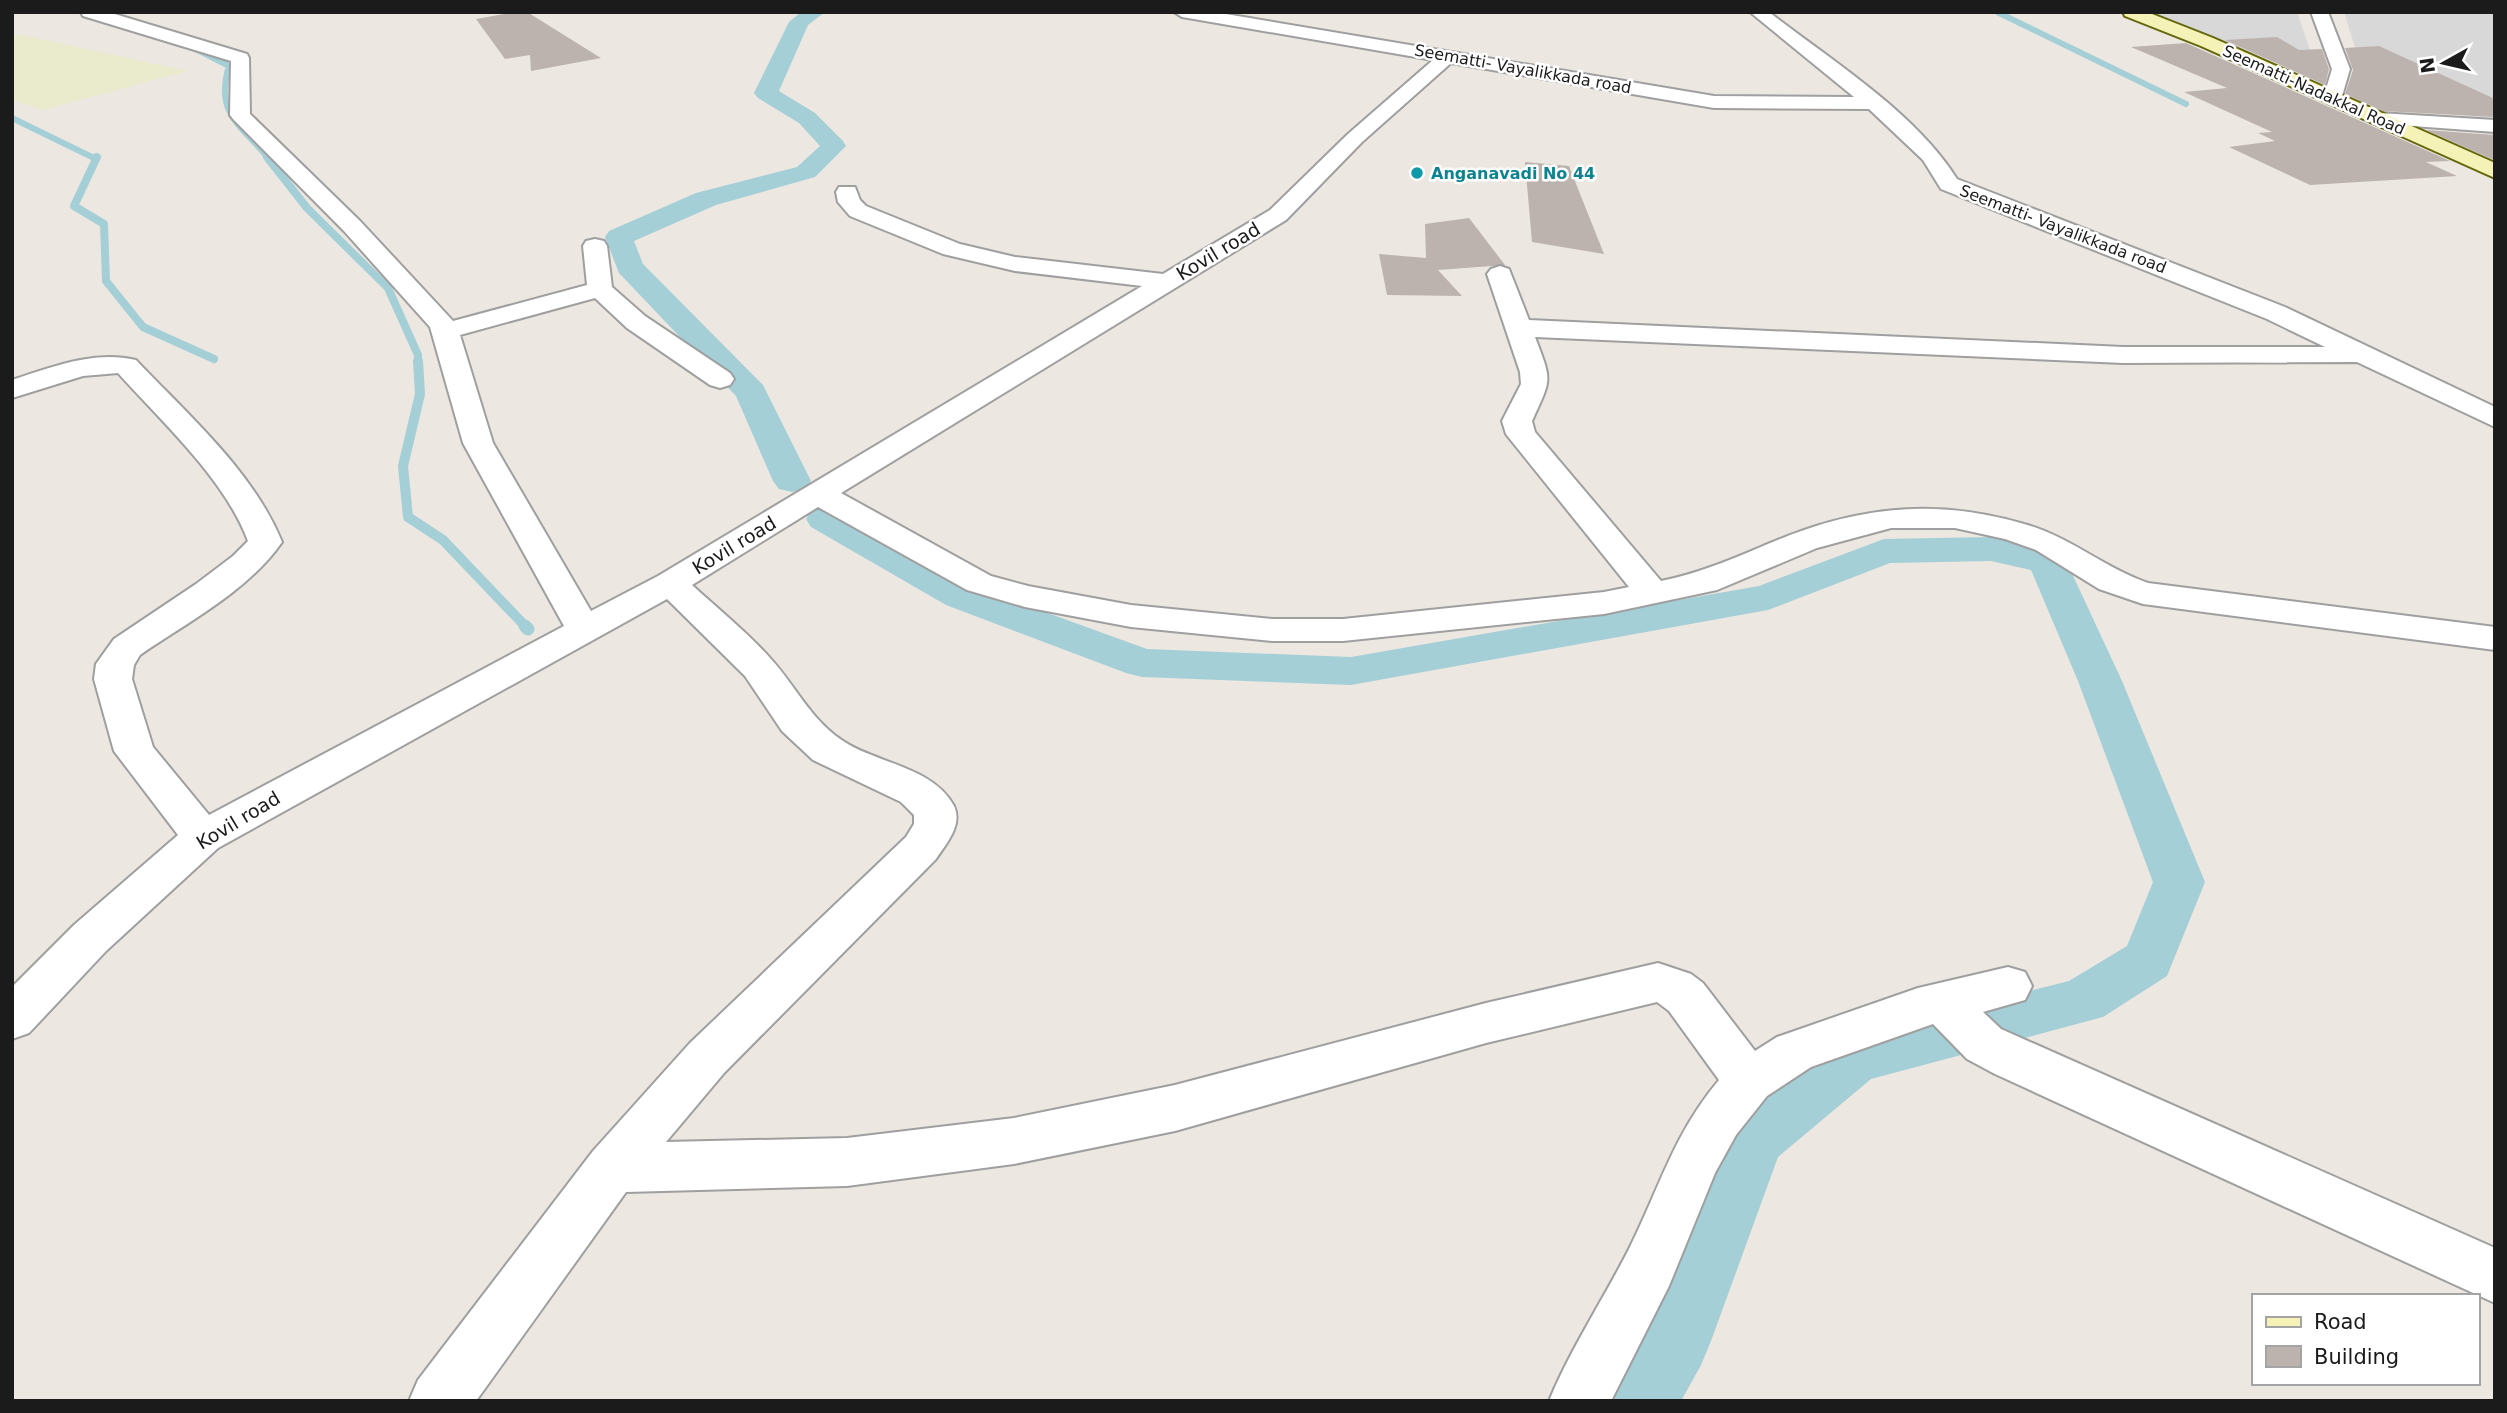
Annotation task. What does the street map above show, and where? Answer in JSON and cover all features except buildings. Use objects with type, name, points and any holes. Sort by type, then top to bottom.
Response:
[{"type":"street","points":[[89,12],[240,58],[240,115],[352,226],[443,325],[478,443],[584,629]]},
{"type":"street","name":"Seematti- Vayalikkada road","points":[[1182,12],[1714,102],[1874,103],[1932,156],[1949,184],[2276,313],[2495,418]]},
{"type":"street","points":[[1758,12],[1874,103]]},
{"type":"street","name":"Seematti-Nadakkal Road","points":[[2131,12],[2207,42],[2495,172]]},
{"type":"street","points":[[2319,12],[2341,69],[2333,99]]},
{"type":"street","name":"Kovil road","points":[[12,1019],[90,938],[203,837],[670,583],[1278,215],[1355,138],[1448,56]]},
{"type":"street","points":[[2379,120],[2495,126]]},
{"type":"street","points":[[847,192],[849,202],[858,211],[952,249],[1015,264],[1168,282]]},
{"type":"street","points":[[594,246],[600,289],[636,322],[720,379]]},
{"type":"street","points":[[1500,274],[1534,372],[1535,384],[1517,421],[1521,434],[1652,593]]},
{"type":"street","points":[[445,331],[600,289]]},
{"type":"street","points":[[1519,328],[2123,355],[2364,355]]},
{"type":"street","points":[[12,389],[86,367],[115,364],[126,366],[220,471],[262,527],[265,542],[245,563],[127,648],[115,664],[113,679],[135,751],[203,837]]},
{"type":"street","points":[[819,494],[979,583],[1026,596],[1131,616],[1272,630],[1343,630],[1604,603],[1705,583],[1805,541],[1890,518],[1955,519],[2014,531],[2048,543],[2111,582],[2143,593],[2495,639]]},
{"type":"street","points":[[439,1401],[612,1168],[707,1058],[921,848],[934,826],[935,810],[916,792],[827,750],[796,722],[758,667],[670,583]]},
{"type":"street","points":[[612,1168],[847,1162],[1014,1142],[1175,1108],[1486,1023],[1658,982],[1674,988],[1686,997],[1749,1081]]},
{"type":"street","points":[[1579,1401],[1649,1267],[1693,1161],[1718,1119],[1749,1081],[1794,1052],[1942,1002],[2008,986]]},
{"type":"street","points":[[1942,1002],[1984,1044],[2012,1059],[2495,1276]]},
{"type":"shaded area","points":[[2150,12],[2297,12],[2321,81]]},
{"type":"shaded area","points":[[2344,12],[2495,12],[2495,119],[2431,111],[2370,95]]},
{"type":"green space","points":[[22,35],[188,71],[43,110],[12,100],[12,37]]},
{"type":"waterway","points":[[792,481],[751,392],[629,267],[619,237],[706,199],[806,172],[834,146],[807,118],[766,93],[799,22],[815,12]]},
{"type":"waterway","points":[[1997,12],[2186,104]]},
{"type":"waterway","points":[[194,48],[229,66],[225,83],[228,108],[241,128],[269,159]]},
{"type":"waterway","points":[[12,118],[96,159]]},
{"type":"waterway","points":[[97,157],[74,206],[104,224],[106,281],[143,327],[214,359]]},
{"type":"waterway","points":[[267,157],[307,208],[388,288],[418,355],[418,361]]},
{"type":"waterway","points":[[418,361],[420,394],[403,466],[408,517],[443,540],[527,628]]},
{"type":"waterway","points":[[825,519],[961,596],[1142,663],[1351,671],[1768,597],[1884,551],[1991,549],[2048,561],[2100,681],[2179,882],[2148,960],[2083,1001],[1854,1058],[1754,1140],[1677,1341],[1641,1401]]},
{"type":"place","name":"Anganavadi No 44","points":[[1417,173]]}]
